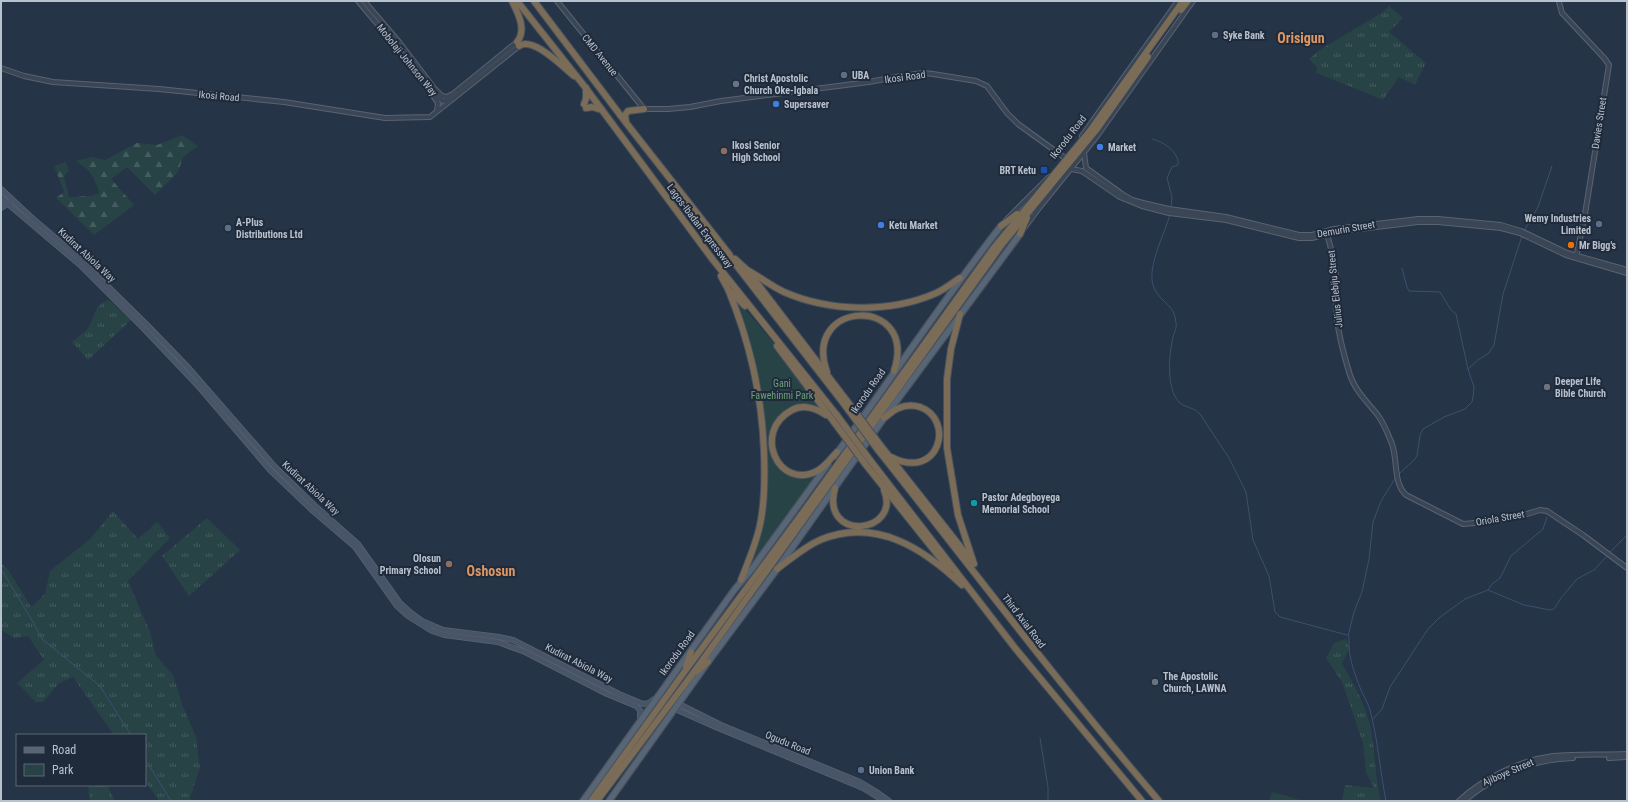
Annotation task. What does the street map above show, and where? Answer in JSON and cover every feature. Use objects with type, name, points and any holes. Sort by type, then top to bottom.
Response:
[{"type":"highway","points":[[512,1],[518,12],[522,29],[522,35],[518,44]]},
{"type":"highway","name":"Lagos-Ibadan Expressway","points":[[517,1],[586,87],[713,260],[868,462]]},
{"type":"highway","name":"Lagos-Ibadan Expressway","points":[[534,1],[627,124],[730,254],[733,261],[880,448]]},
{"type":"highway","name":"Ikorodu Road","points":[[597,801],[691,676],[1027,210],[1089,132],[1182,1]]},
{"type":"highway","name":"Ikorodu Road","points":[[591,801],[685,671],[802,515],[993,249],[1027,210],[1071,167],[1188,1]]},
{"type":"highway","points":[[518,44],[527,43],[536,46],[554,59],[586,87],[585,106],[603,111]]},
{"type":"highway","points":[[627,124],[625,118],[626,113],[633,110],[644,109]]},
{"type":"highway","points":[[1001,226],[1027,210]]},
{"type":"highway","points":[[1020,234],[1027,210]]},
{"type":"highway","points":[[730,254],[747,270],[829,377],[845,402]]},
{"type":"highway","points":[[713,260],[728,289],[740,319],[752,359],[760,404],[764,443],[762,514],[756,543],[741,580]]},
{"type":"highway","points":[[747,270],[785,292],[807,300],[847,307],[885,306],[906,302],[934,294],[960,278]]},
{"type":"highway","points":[[728,289],[745,306],[834,416]]},
{"type":"highway","points":[[960,314],[951,349],[947,379],[947,448],[958,514],[974,564]]},
{"type":"highway","points":[[829,377],[823,358],[823,344],[826,336],[840,321],[862,315],[869,315],[883,321],[893,332],[898,350],[894,371]]},
{"type":"highway","points":[[884,418],[900,407],[910,405],[917,406],[928,411],[938,426],[939,438],[936,449],[925,460],[920,463],[907,463],[889,456]]},
{"type":"highway","points":[[834,416],[813,408],[803,407],[794,409],[786,413],[775,425],[771,439],[777,461],[790,472],[798,474],[805,474],[818,470],[837,452]]},
{"type":"highway","points":[[880,448],[889,456],[974,564],[988,590]]},
{"type":"highway","name":"Third Axial Road","points":[[880,448],[1085,715],[1159,801]]},
{"type":"highway","points":[[835,488],[833,505],[839,517],[849,525],[863,527],[875,523],[883,514],[886,498],[879,481],[868,462]]},
{"type":"highway","points":[[868,462],[1020,654],[1142,801]]},
{"type":"highway","points":[[879,481],[962,585]]},
{"type":"highway","points":[[777,569],[808,546],[820,540],[834,536],[851,533],[890,537],[909,544],[945,569],[986,610]]},
{"type":"highway","points":[[685,671],[691,652]]},
{"type":"highway","points":[[691,676],[708,662]]},
{"type":"main road","name":"Kudirat Abiola Way","points":[[1,189],[6,200],[80,265],[145,330],[199,387],[264,464],[283,484],[358,544],[400,603],[422,621],[446,630],[513,640],[609,690],[643,704],[650,703],[660,694]]},
{"type":"main road","points":[[1,208],[6,200]]},
{"type":"main road","name":"Ikorodu Road","points":[[583,801],[741,580],[756,563],[837,452],[937,313],[960,278],[1001,226]]},
{"type":"main road","name":"Ikorodu Road","points":[[609,801],[884,418],[1020,234]]},
{"type":"main road","name":"Kudirat Abiola Way","points":[[320,514],[355,547],[397,606],[420,625],[444,635],[486,640],[508,645],[525,652],[607,694],[636,706],[640,710],[640,720]]},
{"type":"main road","name":"Ogudu Road","points":[[677,706],[718,728],[857,785],[884,801]]},
{"type":"main road","name":"Ogudu Road","points":[[677,706],[860,782],[888,801]]},
{"type":"street","name":"Mobolaji Johnson Way","points":[[358,1],[391,40],[433,94],[439,99],[449,100],[454,98],[518,44]]},
{"type":"street","name":"Mobolaji Johnson Way","points":[[364,1],[399,42],[439,99]]},
{"type":"street","name":"CMD Avenue","points":[[557,1],[644,109]]},
{"type":"street","name":"Ikorodu Road","points":[[1001,226],[1065,158],[1178,1]]},
{"type":"street","name":"Ikorodu Road","points":[[1020,234],[1071,167],[1084,153],[1193,1]]},
{"type":"street","name":"Davies Street","points":[[1559,2],[1565,17],[1609,65],[1585,214],[1576,257]]},
{"type":"street","name":"Mobolaji Johnson Way","points":[[449,100],[518,44]]},
{"type":"street","name":"Ikosi Road","points":[[1,68],[24,76],[53,82],[159,89],[284,102],[379,118],[424,119],[437,112],[449,100]]},
{"type":"street","name":"Ikosi Road","points":[[644,109],[690,107],[721,101],[869,82],[901,76],[924,73],[933,74],[976,80],[987,86],[1007,113],[1018,124],[1065,158]]},
{"type":"street","points":[[437,112],[439,99]]},
{"type":"street","name":"Demurin Street","points":[[1084,153],[1086,168],[1118,191],[1132,200],[1169,211]]},
{"type":"street","name":"Demurin Street","points":[[1071,167],[1082,170],[1120,197],[1131,202],[1169,211],[1226,220],[1306,239],[1359,229],[1427,222],[1501,228],[1522,233]]},
{"type":"street","name":"Demurin Street","points":[[1176,212],[1226,217],[1306,235],[1358,226],[1427,219],[1501,225],[1576,257],[1627,273]]},
{"type":"street","name":"Julius Elebiju Street","points":[[1327,234],[1332,251],[1336,275],[1336,316],[1350,377],[1361,395],[1376,413],[1384,426],[1393,446],[1398,478]]},
{"type":"street","name":"Demurin Street","points":[[1576,257],[1627,270]]},
{"type":"street","name":"Oriola Street","points":[[1398,478],[1402,491],[1406,495],[1463,524],[1486,522],[1544,510],[1553,514],[1627,568]]},
{"type":"street","points":[[1563,758],[1627,756]]},
{"type":"street","name":"Ajiboye Street","points":[[1459,801],[1483,782],[1500,774],[1538,760],[1563,758]]},
{"type":"street","name":"Ajiboye Street","points":[[1464,801],[1482,787],[1501,776],[1539,762],[1563,758]]},
{"type":"green space","points":[[1389,6],[1403,18],[1389,32],[1426,63],[1415,85],[1399,77],[1383,100],[1315,72],[1318,68],[1309,59],[1318,51],[1383,12]]},
{"type":"green space","points":[[182,135],[198,146],[183,157],[178,172],[155,195],[127,167],[111,179],[134,205],[94,235],[56,198],[64,192],[54,166],[66,162],[69,171],[64,176],[69,197],[92,196],[99,193],[95,182],[88,171],[76,161],[92,157],[105,160],[137,143],[157,145]]},
{"type":"green space","points":[[109,300],[131,320],[88,360],[72,342],[88,329],[97,308],[103,302]]},
{"type":"green space","name":"Gani Fawehinmi Park","points":[[738,301],[800,376],[811,397],[821,408],[804,405],[794,406],[785,410],[773,424],[769,442],[770,451],[773,459],[779,467],[789,474],[817,474],[753,562],[752,561],[758,543],[765,431],[763,399],[754,355],[750,339],[736,302]]},
{"type":"green space","points":[[113,511],[138,539],[157,522],[170,538],[128,581],[150,632],[156,656],[173,675],[183,707],[196,737],[200,768],[190,798],[192,801],[159,801],[146,782],[146,734],[113,734],[73,677],[58,684],[43,702],[36,702],[17,683],[44,660],[28,636],[14,638],[1,630],[1,563],[9,571],[31,607],[45,594],[50,571],[90,539]]},
{"type":"green space","points":[[207,518],[240,550],[189,596],[162,556]]},
{"type":"green space","points":[[1346,639],[1350,648],[1342,663],[1354,685],[1368,717],[1381,801],[1342,801],[1345,785],[1374,788],[1366,772],[1363,743],[1342,682],[1326,658],[1334,643]]},
{"type":"green space","points":[[88,786],[108,786],[115,801],[90,801]]},
{"type":"green space","points":[[1272,792],[1300,800],[1310,801],[1269,801]]},
{"type":"waterway","points":[[1152,139],[1161,142],[1170,148],[1174,152],[1178,161],[1178,165],[1172,167],[1167,178],[1172,197],[1171,207]]},
{"type":"waterway","points":[[1524,231],[1538,207],[1552,166]]},
{"type":"waterway","points":[[1170,214],[1156,252],[1152,282],[1155,290],[1171,308],[1175,317],[1176,327],[1173,335],[1170,362],[1170,380],[1172,389],[1181,404],[1195,410],[1200,414],[1229,458],[1246,492],[1253,540],[1269,576],[1275,612],[1280,617],[1347,635]]},
{"type":"waterway","points":[[1468,369],[1489,353],[1494,345],[1503,294],[1522,236]]},
{"type":"waterway","points":[[1398,475],[1417,456],[1420,435],[1423,429],[1444,417],[1465,409],[1472,402],[1474,387],[1468,369],[1456,314],[1451,310],[1440,292],[1409,291],[1402,268]]},
{"type":"waterway","points":[[1386,801],[1373,721],[1352,664],[1348,636],[1354,612],[1362,592],[1369,559],[1373,522],[1381,501],[1396,477]]},
{"type":"waterway","points":[[1372,720],[1382,709],[1390,687],[1428,629],[1439,618],[1465,599],[1488,590],[1492,584],[1500,578],[1511,556],[1543,529],[1547,517]]},
{"type":"waterway","points":[[1609,553],[1627,535]]},
{"type":"waterway","points":[[1488,590],[1524,605],[1550,610],[1554,609],[1577,579],[1594,570],[1607,556]]},
{"type":"waterway","points":[[1,569],[42,639],[100,686],[130,734]]},
{"type":"waterway","points":[[1040,738],[1048,787],[1048,801]]},
{"type":"waterway","points":[[146,761],[171,801]]},
{"type":"place","name":"Syke Bank","points":[[1215,35]]},
{"type":"place","name":"UBA","points":[[844,75]]},
{"type":"place","name":"Christ Apostolic Church Oke-Igbala","points":[[736,84]]},
{"type":"place","name":"Supersaver","points":[[776,104]]},
{"type":"place","name":"Market","points":[[1100,147]]},
{"type":"place","name":"Ikosi Senior High School","points":[[724,151]]},
{"type":"place","name":"BRT Ketu","points":[[1044,170]]},
{"type":"place","name":"Wemy Industries Limited","points":[[1599,224]]},
{"type":"place","name":"Ketu Market","points":[[881,225]]},
{"type":"place","name":"A-Plus Distributions Ltd","points":[[228,228]]},
{"type":"place","name":"Mr Bigg's","points":[[1571,245]]},
{"type":"place","name":"Deeper Life Bible Church","points":[[1547,387]]},
{"type":"place","name":"Pastor Adegboyega Memorial School","points":[[974,503]]},
{"type":"place","name":"Olosun Primary School","points":[[449,564]]},
{"type":"place","name":"The Apostolic Church, LAWNA","points":[[1155,682]]},
{"type":"place","name":"Union Bank","points":[[861,770]]},
{"type":"district","name":"Orisigun","points":[[1301,38]]},
{"type":"district","name":"Oshosun","points":[[491,571]]}]
